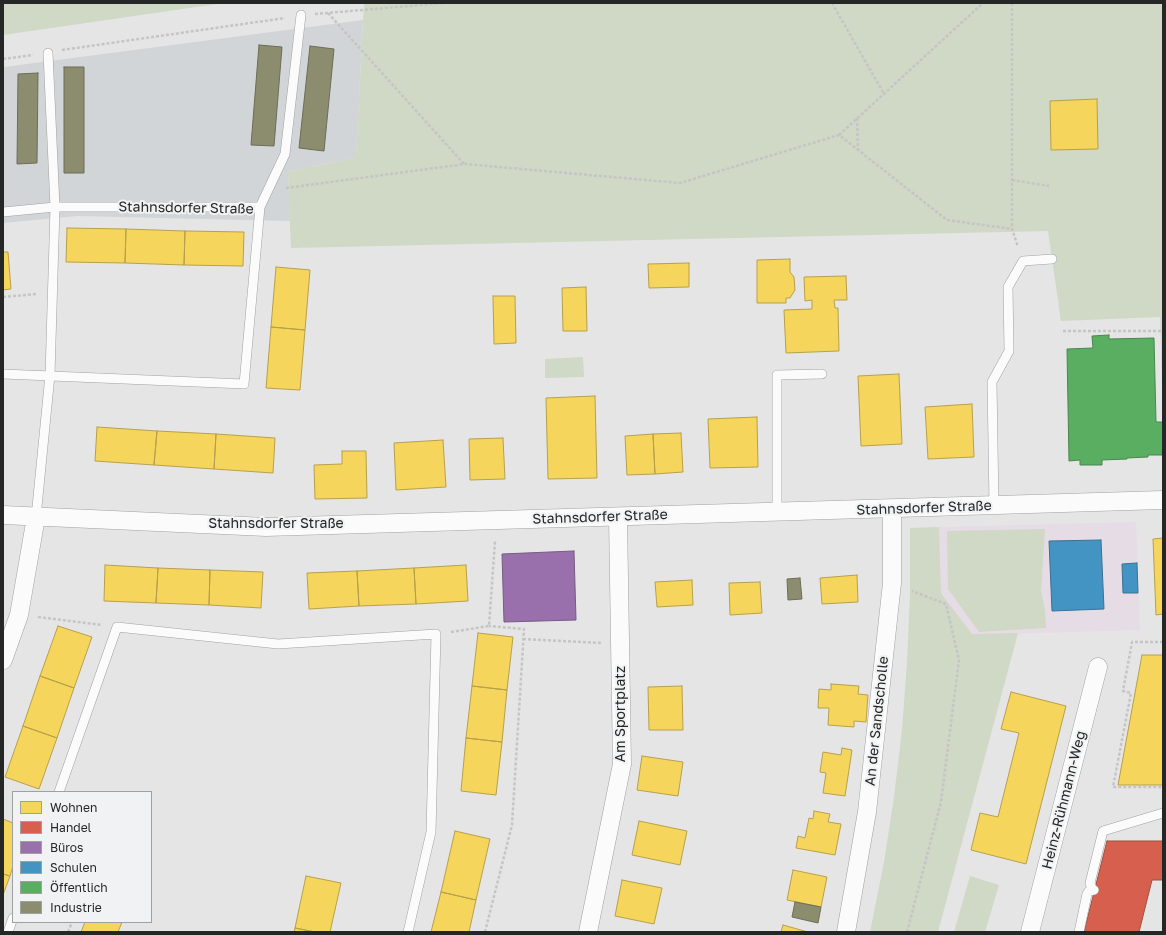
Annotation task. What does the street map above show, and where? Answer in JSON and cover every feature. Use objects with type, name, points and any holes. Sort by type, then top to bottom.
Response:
[{"type":"street","name":"Stahnsdorfer Straße","points":[[3,515],[266,527],[1163,500]]},
{"type":"street","name":"An der Sandscholle","points":[[846,932],[867,812],[892,583],[892,509]]},
{"type":"street","points":[[3,660],[19,615],[36,517]]},
{"type":"street","name":"Am Sportplatz","points":[[588,932],[622,764],[618,517]]},
{"type":"street","name":"Heinz-Rühmann-Weg","points":[[1030,932],[1098,667]]},
{"type":"lane","points":[[260,207],[285,154],[301,15]]},
{"type":"lane","points":[[36,517],[50,375],[53,293],[55,207],[48,53]]},
{"type":"lane","name":"Stahnsdorfer Straße","points":[[3,212],[55,207],[260,207],[244,384],[3,374]]},
{"type":"lane","points":[[994,506],[992,382],[1009,351],[1008,287],[1023,261],[1052,259]]},
{"type":"lane","points":[[777,512],[777,375],[822,374]]},
{"type":"lane","points":[[59,791],[117,627],[278,644],[436,634],[431,832],[408,932]]},
{"type":"lane","points":[[1079,932],[1087,894],[1089,891],[1094,890],[1092,889],[1090,883],[1103,831],[1163,813]]},
{"type":"lane","points":[[8,932],[12,921]]},
{"type":"path","points":[[3,59],[301,15],[444,3]]},
{"type":"path","points":[[832,3],[884,94]]},
{"type":"path","points":[[267,191],[465,164],[680,183],[839,135],[983,3]]},
{"type":"path","points":[[839,135],[947,220],[1012,230],[1012,3]]},
{"type":"path","points":[[328,13],[465,164]]},
{"type":"path","points":[[857,118],[858,150]]},
{"type":"path","points":[[1012,180],[1049,186]]},
{"type":"path","points":[[3,297],[53,293]]},
{"type":"path","points":[[1063,331],[1163,331]]},
{"type":"path","points":[[489,626],[496,520]]},
{"type":"path","points":[[892,583],[946,604],[960,660],[941,802],[907,932]]},
{"type":"path","points":[[19,615],[117,627]]},
{"type":"path","points":[[436,634],[489,626],[524,629],[512,825],[485,932]]},
{"type":"path","points":[[524,639],[620,644]]},
{"type":"path","points":[[1163,642],[1132,642],[1123,691],[1131,693],[1113,787],[1163,787]]},
{"type":"shaded area","points":[[363,20],[356,157],[288,172],[290,221],[77,216],[3,223],[4,67]]},
{"type":"shaded area","points":[[1136,522],[1140,630],[972,635],[941,592],[939,527]]},
{"type":"green space","points":[[3,3],[224,3],[3,35]]},
{"type":"green space","points":[[364,3],[1163,3],[1163,417],[1160,317],[1061,321],[1048,231],[291,248],[288,172],[356,157]]},
{"type":"green space","points":[[583,357],[584,377],[545,378],[545,359]]},
{"type":"green space","points":[[939,527],[941,593],[972,634],[1018,633],[938,932],[870,932],[884,862],[902,730],[910,595],[910,528]]},
{"type":"green space","points":[[1045,529],[1041,591],[1045,611],[1046,628],[979,632],[948,589],[947,531]]},
{"type":"green space","points":[[970,876],[999,885],[985,932],[954,932]]},
{"type":"building: Wohnen","points":[[1097,99],[1098,149],[1051,150],[1050,101]]},
{"type":"building: Wohnen","points":[[67,228],[126,229],[125,263],[66,262]]},
{"type":"building: Wohnen","points":[[126,229],[185,231],[184,265],[125,263]]},
{"type":"building: Wohnen","points":[[185,231],[244,232],[243,266],[184,265]]},
{"type":"building: Wohnen","points":[[3,252],[8,252],[11,289],[3,290]]},
{"type":"building: Wohnen","points":[[790,259],[790,272],[794,277],[795,290],[790,298],[786,298],[786,303],[757,303],[757,260]]},
{"type":"building: Wohnen","points":[[689,263],[689,287],[649,288],[648,264]]},
{"type":"building: Wohnen","points":[[276,267],[310,270],[305,330],[271,327]]},
{"type":"building: Wohnen","points":[[846,276],[847,300],[834,300],[835,308],[838,308],[839,351],[786,353],[784,310],[812,309],[812,300],[805,301],[804,277]]},
{"type":"building: Wohnen","points":[[586,287],[587,331],[563,331],[562,288]]},
{"type":"building: Wohnen","points":[[493,296],[515,296],[516,343],[494,344]]},
{"type":"building: Wohnen","points":[[271,327],[305,330],[300,390],[266,388]]},
{"type":"building: Wohnen","points":[[899,374],[902,444],[861,446],[858,376]]},
{"type":"building: Wohnen","points":[[595,396],[597,478],[548,479],[546,398]]},
{"type":"building: Wohnen","points":[[972,404],[974,457],[928,459],[925,407]]},
{"type":"building: Wohnen","points":[[757,417],[758,467],[710,468],[708,419]]},
{"type":"building: Wohnen","points":[[97,427],[157,431],[154,465],[95,461]]},
{"type":"building: Wohnen","points":[[157,431],[216,434],[214,469],[154,465]]},
{"type":"building: Wohnen","points":[[681,433],[683,472],[655,474],[653,434]]},
{"type":"building: Wohnen","points":[[216,434],[275,438],[273,473],[214,469]]},
{"type":"building: Wohnen","points":[[653,434],[655,474],[627,475],[625,436]]},
{"type":"building: Wohnen","points":[[503,438],[505,479],[470,480],[469,439]]},
{"type":"building: Wohnen","points":[[443,440],[446,487],[396,490],[394,443]]},
{"type":"building: Wohnen","points":[[342,451],[366,451],[367,498],[315,499],[314,465],[342,464]]},
{"type":"building: Wohnen","points":[[1163,538],[1163,614],[1156,615],[1153,539]]},
{"type":"building: Wohnen","points":[[105,565],[158,568],[156,603],[104,601]]},
{"type":"building: Wohnen","points":[[466,565],[468,601],[416,604],[414,568]]},
{"type":"building: Wohnen","points":[[158,568],[210,570],[209,605],[156,603]]},
{"type":"building: Wohnen","points":[[414,568],[416,604],[359,606],[357,571]]},
{"type":"building: Wohnen","points":[[210,570],[263,572],[261,608],[209,605]]},
{"type":"building: Wohnen","points":[[357,571],[359,606],[309,609],[307,573]]},
{"type":"building: Wohnen","points":[[857,575],[858,602],[822,604],[820,578]]},
{"type":"building: Wohnen","points":[[692,580],[693,605],[657,607],[655,582]]},
{"type":"building: Wohnen","points":[[760,582],[762,613],[730,615],[729,583]]},
{"type":"building: Wohnen","points":[[58,626],[92,637],[74,688],[40,676]]},
{"type":"building: Wohnen","points":[[478,633],[513,637],[507,690],[472,686]]},
{"type":"building: Wohnen","points":[[1142,655],[1163,655],[1163,785],[1118,785]]},
{"type":"building: Wohnen","points":[[40,676],[74,688],[57,738],[23,726]]},
{"type":"building: Wohnen","points":[[831,684],[859,686],[858,694],[868,695],[866,722],[854,721],[854,727],[828,725],[829,708],[818,708],[819,689],[831,690]]},
{"type":"building: Wohnen","points":[[472,686],[507,690],[502,742],[466,738]]},
{"type":"building: Wohnen","points":[[682,686],[683,730],[649,730],[648,687]]},
{"type":"building: Wohnen","points":[[1011,692],[1066,706],[1026,864],[971,850],[980,813],[998,817],[1019,733],[1001,729]]},
{"type":"building: Wohnen","points":[[23,726],[57,738],[39,789],[5,777]]},
{"type":"building: Wohnen","points":[[466,738],[502,742],[496,795],[461,791]]},
{"type":"building: Wohnen","points":[[842,748],[852,750],[845,796],[823,793],[826,773],[820,772],[823,752],[841,755]]},
{"type":"building: Wohnen","points":[[642,756],[683,762],[678,796],[637,790]]},
{"type":"building: Wohnen","points":[[814,811],[830,814],[828,822],[841,824],[835,855],[796,848],[798,836],[805,838],[809,818],[813,819]]},
{"type":"building: Wohnen","points":[[3,819],[12,823],[12,869],[10,876],[3,874]]},
{"type":"building: Wohnen","points":[[639,821],[687,831],[680,865],[632,855]]},
{"type":"building: Wohnen","points":[[455,831],[490,839],[476,900],[441,892]]},
{"type":"building: Wohnen","points":[[793,870],[827,877],[821,907],[787,900]]},
{"type":"building: Wohnen","points":[[3,874],[10,876],[3,895]]},
{"type":"building: Wohnen","points":[[306,876],[341,883],[330,932],[315,932],[295,928]]},
{"type":"building: Wohnen","points":[[622,880],[662,888],[654,924],[615,916]]},
{"type":"building: Wohnen","points":[[441,892],[476,900],[469,932],[431,932]]},
{"type":"building: Wohnen","points":[[85,923],[122,923],[118,932],[81,932]]},
{"type":"building: Wohnen","points":[[783,925],[808,932],[781,932]]},
{"type":"building: Wohnen","points":[[295,928],[315,932],[294,932]]},
{"type":"building: Handel","points":[[1107,841],[1163,841],[1163,880],[1152,880],[1139,932],[1084,932]]},
{"type":"building: Büros","points":[[574,551],[576,620],[504,622],[502,554]]},
{"type":"building: Schulen","points":[[1101,540],[1104,609],[1052,611],[1049,541]]},
{"type":"building: Schulen","points":[[1137,563],[1138,593],[1123,593],[1122,564]]},
{"type":"building: Öffentlich","points":[[1109,335],[1109,339],[1154,338],[1156,422],[1163,422],[1163,455],[1148,455],[1148,457],[1102,460],[1102,465],[1080,465],[1080,460],[1069,461],[1067,349],[1093,348],[1092,336]]},
{"type":"building: Industrie","points":[[259,45],[282,47],[274,146],[251,145]]},
{"type":"building: Industrie","points":[[310,46],[334,49],[324,151],[299,148]]},
{"type":"building: Industrie","points":[[64,67],[84,67],[84,173],[64,173]]},
{"type":"building: Industrie","points":[[38,73],[37,163],[17,164],[18,74]]},
{"type":"building: Industrie","points":[[800,578],[802,599],[788,600],[787,579]]},
{"type":"building: Industrie","points":[[795,902],[821,907],[818,923],[792,917]]}]
